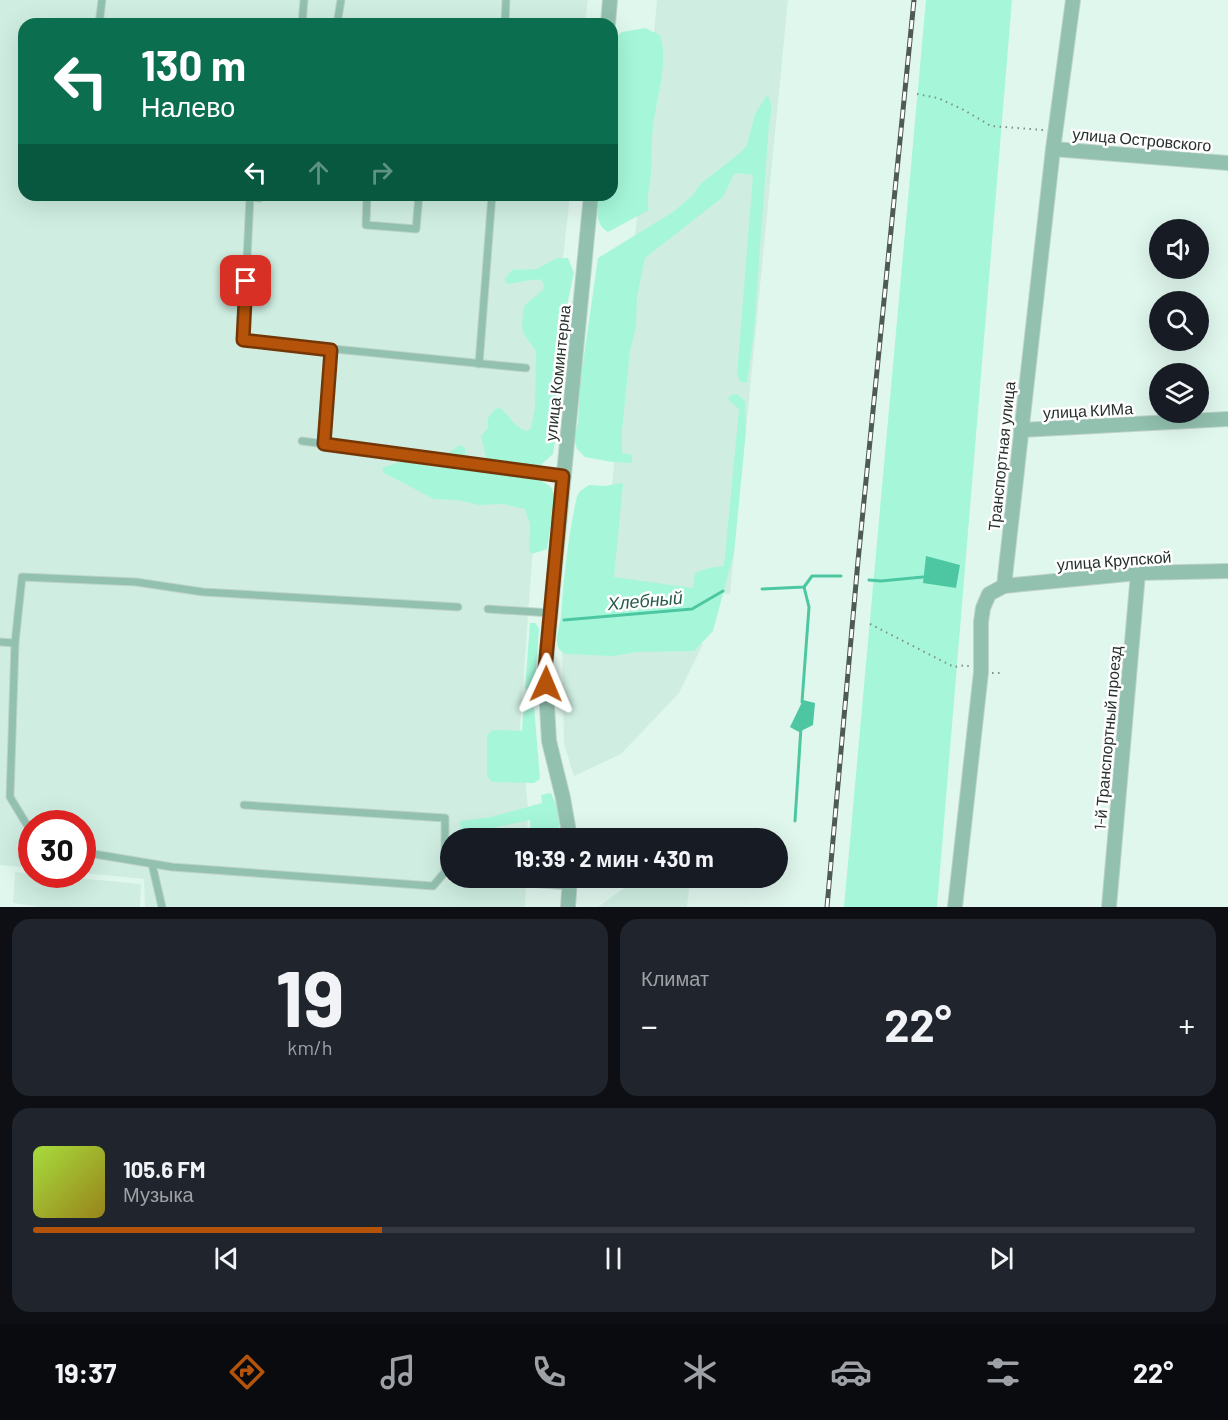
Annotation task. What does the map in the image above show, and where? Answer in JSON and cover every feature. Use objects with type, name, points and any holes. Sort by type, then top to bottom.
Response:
[{"type":"street","points":[[608,18],[610,0]]},
{"type":"street","name":"Транспортная улица","points":[[1004,586],[1055,131],[1073,0]]},
{"type":"street","name":"улица Островского","points":[[1053,149],[1228,163]]},
{"type":"street","name":"улица Коминтерна","points":[[568,828],[549,741],[545,670],[590,201]]},
{"type":"street","name":"улица КИМа","points":[[1021,430],[1228,419]]},
{"type":"street","name":"улица Крупской","points":[[1004,586],[1138,573],[1228,571]]},
{"type":"street","name":"1-й Транспортный проезд","points":[[1109,907],[1138,573]]},
{"type":"street","points":[[956,907],[981,672],[983,608],[989,594],[1004,586]]},
{"type":"street","points":[[568,907],[570,888]]},
{"type":"lane","points":[[100,18],[102,0]]},
{"type":"lane","points":[[302,18],[304,0]]},
{"type":"lane","points":[[338,18],[341,0]]},
{"type":"lane","points":[[504,18],[506,0]]},
{"type":"lane","points":[[250,201],[243,340],[526,368]]},
{"type":"lane","points":[[367,201],[366,225],[416,229],[418,201]]},
{"type":"lane","points":[[479,364],[492,201]]},
{"type":"lane","points":[[324,444],[331,350]]},
{"type":"lane","points":[[302,441],[563,476]]},
{"type":"lane","points":[[18,810],[10,797],[15,643],[22,577],[136,582],[203,592],[458,607]]},
{"type":"lane","points":[[489,609],[551,613]]},
{"type":"lane","points":[[0,642],[15,643]]},
{"type":"lane","points":[[96,854],[172,867],[433,886],[445,872],[445,818],[244,805]]},
{"type":"lane","points":[[152,864],[162,907]]},
{"type":"path","points":[[917,94],[938,98],[991,126],[1055,131]]},
{"type":"path","points":[[870,624],[954,667],[966,665],[981,672],[1003,673]]},
{"type":"shaded area","points":[[0,0],[588,0],[586,18],[18,18],[18,201],[569,201],[537,494],[520,725],[528,808],[527,828],[440,828],[440,888],[526,888],[525,907],[145,907],[144,879],[96,874],[96,810],[18,810],[18,867],[0,865]]},
{"type":"shaded area","points":[[657,0],[788,0],[730,594],[603,582]]},
{"type":"shaded area","points":[[926,0],[1012,0],[937,907],[844,907]]},
{"type":"shaded area","points":[[645,28],[660,35],[663,69],[652,133],[649,210],[608,232],[599,220],[598,201],[618,201],[618,35],[622,32]]},
{"type":"shaded area","points":[[767,95],[771,102],[771,109],[754,332],[747,383],[741,382],[737,375],[753,175],[736,173],[723,197],[645,258],[637,297],[636,327],[630,351],[622,431],[622,453],[632,455],[632,463],[585,457],[577,449],[574,439],[578,423],[580,383],[598,258],[673,212],[693,195],[700,184],[740,153],[747,145],[755,114]]},
{"type":"shaded area","points":[[557,258],[568,258],[574,273],[565,314],[563,390],[553,454],[539,470],[542,481],[551,487],[555,497],[547,549],[532,554],[529,550],[530,524],[525,509],[503,504],[479,505],[457,500],[434,499],[384,473],[382,468],[403,461],[438,468],[446,454],[460,445],[465,448],[465,471],[476,470],[486,457],[481,436],[488,428],[488,418],[495,409],[500,408],[522,429],[527,431],[531,428],[535,408],[536,351],[523,333],[522,322],[524,306],[543,290],[544,285],[541,280],[507,284],[505,279],[512,270],[537,269]]},
{"type":"shaded area","points":[[737,394],[745,401],[746,430],[734,553],[713,631],[694,651],[636,652],[613,656],[566,654],[561,651],[557,637],[571,526],[577,496],[589,485],[605,486],[621,483],[623,485],[614,577],[693,588],[695,573],[724,566],[739,409],[728,399],[731,395]]},
{"type":"shaded area","points":[[926,556],[960,565],[956,588],[923,583]]},
{"type":"shaded area","points":[[530,623],[535,623],[539,628],[535,687],[531,690],[525,689]]},
{"type":"shaded area","points":[[562,644],[703,644],[679,693],[621,754],[574,776],[564,744]]},
{"type":"shaded area","points":[[803,700],[815,703],[813,725],[799,732],[790,727]]},
{"type":"shaded area","points":[[524,702],[530,702],[534,706],[540,779],[534,783],[492,782],[487,776],[487,735],[493,730],[522,731]]},
{"type":"shaded area","points":[[551,793],[558,809],[559,828],[530,828],[530,820],[493,828],[460,828],[460,821],[491,817],[542,803],[541,795]]},
{"type":"shaded area","points":[[15,872],[18,872],[18,888],[96,888],[96,880],[141,884],[140,907],[40,907],[13,903]]},
{"type":"shaded area","points":[[624,888],[689,888],[687,907],[598,907]]},
{"type":"waterway","name":"Хлебный","points":[[762,589],[804,587],[812,576],[841,576]]},
{"type":"waterway","name":"Хлебный","points":[[869,580],[923,577]]},
{"type":"waterway","points":[[802,702],[809,607],[804,587]]},
{"type":"waterway","name":"Хлебный","points":[[564,620],[692,609],[723,591]]},
{"type":"waterway","points":[[795,821],[801,727]]},
{"type":"railway","points":[[827,907],[858,561],[914,0]]},
{"type":"route","points":[[246,281],[243,340],[331,350],[324,444],[563,476],[545,670],[546,684]]}]
